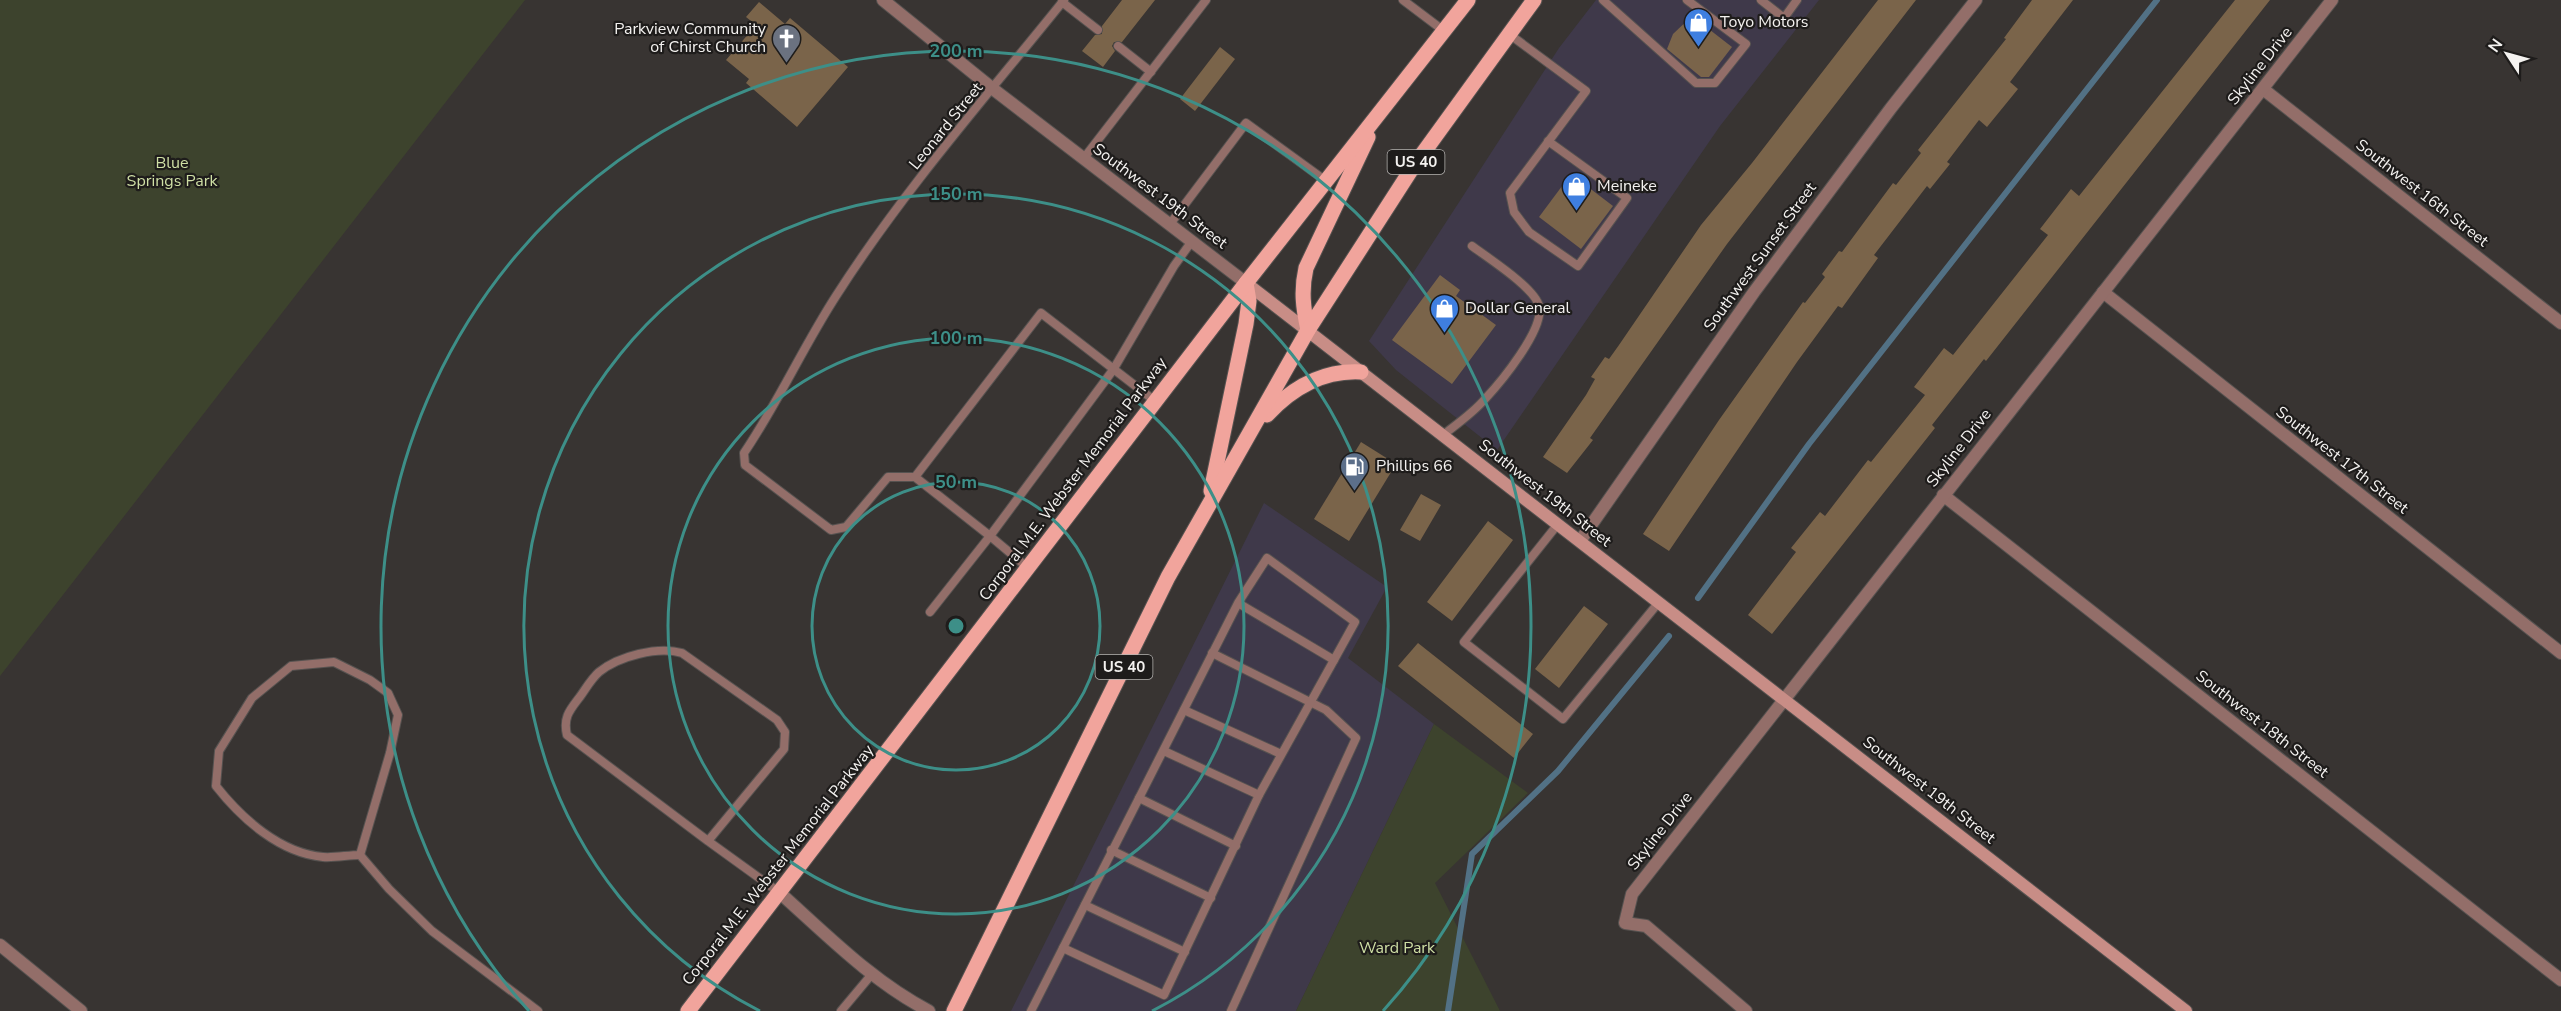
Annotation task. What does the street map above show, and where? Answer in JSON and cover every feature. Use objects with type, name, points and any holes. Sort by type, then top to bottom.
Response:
[{"type":"main road","name":"Corporal M.E. Webster Memorial Parkway","points":[[688,1011],[1246,283],[1468,0]]},
{"type":"main road","name":"US 40","points":[[954,1011],[1168,578],[1308,330],[1413,167],[1534,0]]},
{"type":"main road","points":[[1308,330],[1303,308],[1302,285],[1306,268],[1378,115]]},
{"type":"main road","points":[[1208,506],[1242,344],[1249,301],[1246,283]]},
{"type":"main road","points":[[1247,438],[1283,397],[1310,382],[1334,374],[1361,372]]},
{"type":"street","name":"Southwest 19th Street","points":[[883,0],[993,89],[1308,330],[2186,1011]]},
{"type":"street","name":"Southwest Sunset Street","points":[[1580,541],[1754,292],[1891,108],[1976,0]]},
{"type":"street","name":"Skyline Drive","points":[[1746,1011],[1646,926],[1625,923],[1632,894],[2332,0]]},
{"type":"street","name":"Southwest 16th Street","points":[[2263,89],[2561,323]]},
{"type":"street","name":"Southwest 17th Street","points":[[2103,292],[2561,653]]},
{"type":"street","name":"Southwest 18th Street","points":[[1943,495],[2561,980]]},
{"type":"street","points":[[780,893],[872,974],[906,999],[929,1011]]},
{"type":"street","points":[[0,945],[81,1011]]},
{"type":"lane","points":[[1084,158],[1206,0]]},
{"type":"lane","points":[[1403,0],[1444,31]]},
{"type":"lane","points":[[1603,0],[1696,83],[1715,83],[1746,44],[1687,0]]},
{"type":"lane","points":[[1761,0],[1784,18],[1797,0]]},
{"type":"lane","name":"Leonard Street","points":[[915,477],[888,477],[846,527],[831,530],[745,465],[744,453],[765,423],[837,294],[891,216],[1063,1]]},
{"type":"lane","points":[[1063,1],[1098,30]]},
{"type":"lane","points":[[1509,34],[1586,91],[1548,141],[1510,193],[1514,212],[1529,232],[1578,266],[1627,198],[1548,141]]},
{"type":"lane","points":[[1118,46],[1151,72]]},
{"type":"lane","points":[[1170,224],[1246,123],[1326,181]]},
{"type":"lane","points":[[930,612],[990,536],[1113,370],[1174,266],[1192,242]]},
{"type":"lane","points":[[1443,435],[1484,400],[1506,375],[1527,343],[1539,319],[1539,306],[1531,292],[1472,246]]},
{"type":"lane","points":[[1028,568],[915,477],[1041,313],[1156,402]]},
{"type":"lane","points":[[1558,524],[1464,642],[1563,719],[1659,602]]},
{"type":"lane","points":[[1031,1011],[1238,603],[1267,558],[1355,622],[1259,795],[1164,995],[1063,948]]},
{"type":"lane","points":[[1238,603],[1334,660]]},
{"type":"lane","points":[[708,841],[783,749],[785,732],[777,720],[682,653],[671,650],[638,654],[608,666],[597,674],[567,713],[564,724],[567,735],[708,841],[780,893]]},
{"type":"lane","points":[[1212,653],[1326,710],[1356,738],[1231,1011]]},
{"type":"lane","points":[[334,662],[370,680],[388,693],[398,714],[390,753],[360,855],[323,857],[289,849],[235,810],[216,786],[219,751],[252,698],[291,666],[334,662]]},
{"type":"lane","points":[[1184,710],[1281,754]]},
{"type":"lane","points":[[1164,751],[1259,795]]},
{"type":"lane","points":[[1139,798],[1236,846]]},
{"type":"lane","points":[[1111,850],[1211,898]]},
{"type":"lane","points":[[360,855],[389,889],[432,931],[537,1011]]},
{"type":"lane","points":[[1085,905],[1185,952]]},
{"type":"lane","points":[[841,1011],[872,974]]},
{"type":"shaded area","points":[[1596,0],[1819,0],[1720,126],[1497,450],[1396,370],[1369,341],[1559,48]]},
{"type":"shaded area","points":[[1264,503],[1387,587],[1348,658],[1434,724],[1296,1011],[1011,1011]]},
{"type":"green space","name":"Blue Springs Park","points":[[0,0],[525,0],[0,676]]},
{"type":"green space","name":"Ward Park","points":[[1434,724],[1528,793],[1435,883],[1500,1011],[1296,1011]]},
{"type":"building","points":[[1122,0],[1155,0],[1122,42],[1114,42],[1112,46],[1115,51],[1103,67],[1082,51],[1095,35],[1102,34],[1102,26]]},
{"type":"building","points":[[1878,0],[1916,0],[1727,244],[1590,438],[1593,440],[1567,473],[1543,457],[1586,395],[1595,379],[1591,377],[1605,357],[1609,359],[1701,225]]},
{"type":"building","points":[[2032,0],[2073,0],[2010,82],[2018,89],[1987,127],[1979,120],[1947,162],[1950,164],[1930,189],[1927,186],[1874,255],[1878,258],[1842,308],[1838,306],[1797,362],[1669,551],[1643,534],[1719,420],[1803,302],[1805,303],[1825,277],[1822,274],[1839,251],[1842,252],[1893,183],[1896,185],[1921,153],[1918,150],[2006,39],[2004,38]]},
{"type":"building","points":[[2235,0],[2270,0],[1986,361],[1984,359],[1932,425],[1935,428],[1772,634],[1748,615],[1796,552],[1791,548],[1820,512],[1825,516],[1868,460],[1871,462],[1925,395],[1914,387],[1944,348],[1953,355],[2048,235],[2040,229],[2071,189],[2079,196]]},
{"type":"building","name":"Parkview Community of Chirst Church","points":[[759,2],[785,24],[790,18],[848,67],[797,127],[746,83],[749,79],[726,60],[756,25],[746,17]]},
{"type":"building","name":"Toyo Motors","points":[[1692,16],[1732,47],[1709,77],[1701,77],[1667,49],[1673,34]]},
{"type":"building","points":[[1220,47],[1235,59],[1195,111],[1180,99]]},
{"type":"building","name":"Meineke","points":[[1571,174],[1613,206],[1581,249],[1539,217]]},
{"type":"building","name":"Dollar General","points":[[1440,275],[1460,290],[1456,296],[1496,325],[1452,384],[1392,340]]},
{"type":"building","name":"Phillips 66","points":[[1361,442],[1396,464],[1349,541],[1314,519]]},
{"type":"building","points":[[1421,494],[1441,505],[1420,541],[1400,530]]},
{"type":"building","points":[[1488,521],[1513,540],[1452,621],[1427,602]]},
{"type":"building","points":[[1584,606],[1608,624],[1559,688],[1535,669]]},
{"type":"building","points":[[1418,643],[1533,734],[1514,758],[1398,666]]},
{"type":"waterway","points":[[1698,598],[1809,444],[2157,0]]},
{"type":"waterway","points":[[1448,1011],[1472,854],[1558,771],[1669,636]]},
{"type":"place","name":"Toyo Motors","points":[[1699,48]]},
{"type":"place","name":"Parkview Community of Chirst Church","points":[[787,64]]},
{"type":"place","name":"Meineke","points":[[1576,212]]},
{"type":"place","name":"Dollar General","points":[[1444,334]]},
{"type":"place","name":"Phillips 66","points":[[1355,492]]}]
